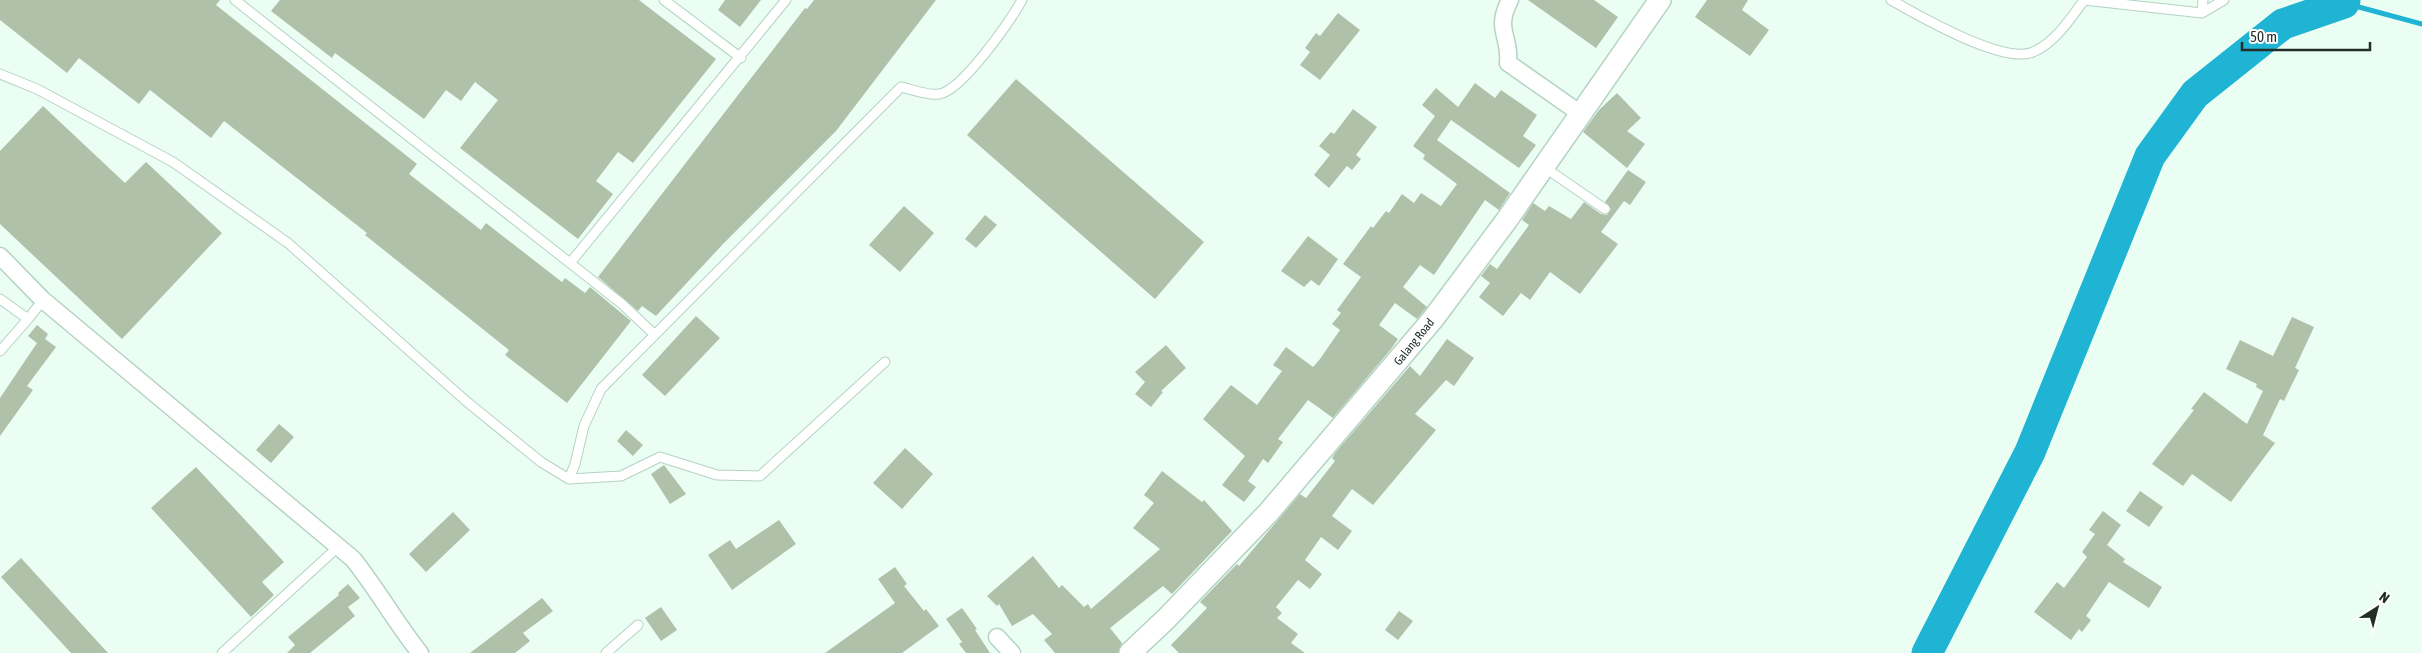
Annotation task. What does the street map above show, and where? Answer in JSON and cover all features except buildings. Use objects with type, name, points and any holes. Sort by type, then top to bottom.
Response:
[{"type":"street","points":[[1510,0],[1504,11],[1501,25],[1509,54],[1508,63],[1581,114]]},
{"type":"street","name":"Galang Road","points":[[1130,653],[1166,619],[1268,512],[1433,319],[1544,167],[1660,0]]},
{"type":"street","points":[[0,256],[43,300],[353,559],[372,583],[403,632],[420,653]]},
{"type":"street","points":[[997,637],[1012,653]]},
{"type":"lane","points":[[235,0],[622,304],[655,335]]},
{"type":"lane","points":[[664,0],[741,58]]},
{"type":"lane","points":[[570,263],[741,58],[786,0]]},
{"type":"lane","points":[[569,479],[576,464],[584,426],[601,389],[901,87],[938,95],[954,87],[989,48],[1013,16],[1022,0]]},
{"type":"lane","points":[[1891,0],[1928,21],[1995,50],[2020,56],[2034,52],[2048,42],[2067,24],[2084,0],[2202,13],[2224,0]]},
{"type":"lane","points":[[2202,13],[2203,0]]},
{"type":"lane","points":[[0,74],[37,89],[174,162],[288,243],[466,401],[542,462],[569,479],[621,476],[660,457],[717,476],[760,476],[885,362]]},
{"type":"lane","points":[[1544,167],[1605,209]]},
{"type":"lane","points":[[0,299],[28,319]]},
{"type":"lane","points":[[0,351],[43,300]]},
{"type":"lane","points":[[222,653],[338,547]]},
{"type":"lane","points":[[606,653],[638,626]]},
{"type":"waterway","points":[[1927,653],[2030,452],[2150,156],[2195,94],[2283,24],[2344,3],[2345,0]]},
{"type":"waterway","points":[[2344,3],[2422,24]]}]
